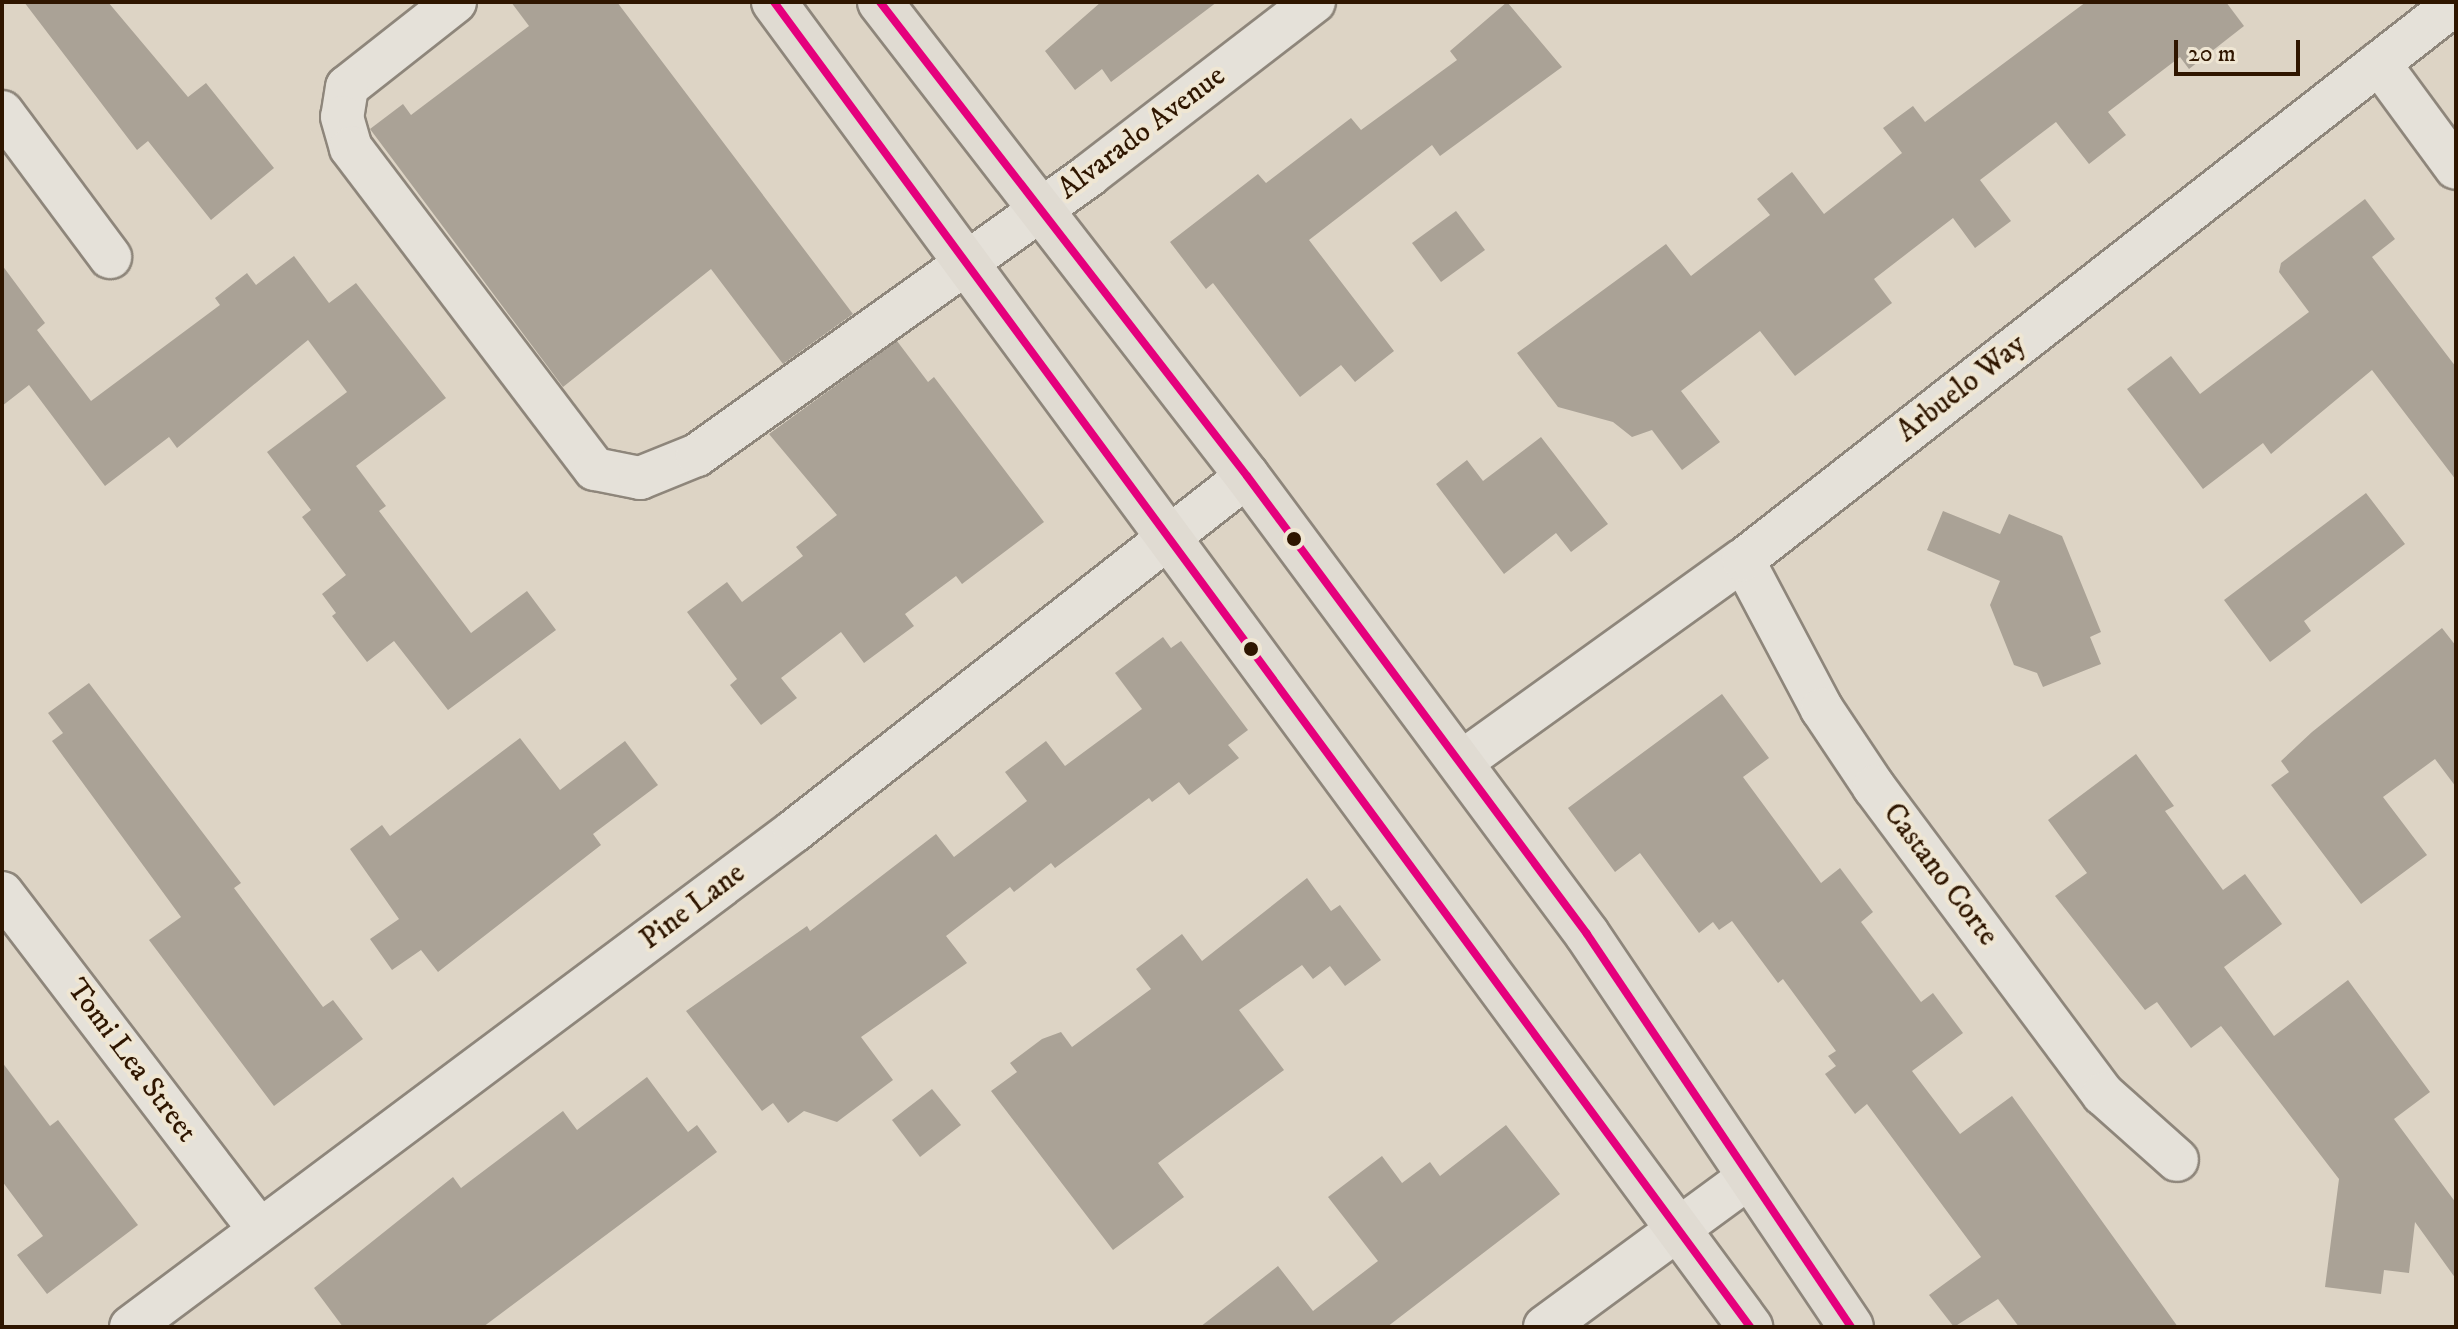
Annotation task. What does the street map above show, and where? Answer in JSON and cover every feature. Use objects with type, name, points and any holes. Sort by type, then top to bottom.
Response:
[{"type":"main road","points":[[774,2],[1172,534],[1750,1327]]},
{"type":"main road","points":[[880,2],[1038,211],[1247,476],[1587,934],[1851,1327]]},
{"type":"street","name":"Alvarado Avenue","points":[[455,2],[347,87],[342,117],[351,148],[393,208],[595,469],[640,478],[697,455],[1038,211],[1314,2]]},
{"type":"street","name":"Arbuelo Way","points":[[1460,763],[1743,560],[2456,3]]},
{"type":"street","points":[[2379,63],[2456,168]]},
{"type":"street","points":[[2,112],[110,257]]},
{"type":"street","name":"Pine Lane","points":[[131,1327],[794,831],[1247,476]]},
{"type":"street","name":"Castano Corte","points":[[1743,560],[1822,709],[1874,787],[2103,1094],[2177,1160]]},
{"type":"street","name":"Tomi Lea Street","points":[[2,893],[260,1230]]},
{"type":"street","points":[[1545,1327],[1749,1177]]},
{"type":"building","points":[[24,2],[108,2],[188,97],[206,83],[274,168],[211,220],[148,141],[137,150]]},
{"type":"building","points":[[511,2],[617,2],[853,314],[783,364],[711,269],[563,387],[370,129],[403,104],[411,115],[529,26]]},
{"type":"building","points":[[1101,2],[1217,2],[1111,82],[1102,69],[1075,90],[1045,51]]},
{"type":"building","points":[[1507,2],[1562,67],[1440,156],[1432,145],[1309,240],[1394,351],[1355,382],[1341,365],[1300,397],[1213,283],[1206,289],[1170,242],[1258,174],[1266,183],[1351,118],[1361,130],[1457,60],[1450,51]]},
{"type":"building","points":[[2086,2],[2226,2],[2244,26],[2189,69],[2180,57],[2108,112],[2126,135],[2089,164],[2056,122],[1980,180],[2011,221],[1975,248],[1953,218],[1874,279],[1892,303],[1795,376],[1760,331],[1681,391],[1720,442],[1682,470],[1652,430],[1632,437],[1613,422],[1558,407],[1517,353],[1666,244],[1691,276],[1770,215],[1757,199],[1792,172],[1824,214],[1902,153],[1883,128],[1913,106],[1925,122]]},
{"type":"building","points":[[2365,199],[2395,239],[2372,257],[2456,367],[2456,480],[2372,370],[2271,454],[2263,443],[2203,489],[2127,389],[2171,356],[2200,394],[2309,312],[2279,272],[2281,263]]},
{"type":"building","points":[[1456,211],[1485,250],[1441,282],[1412,243]]},
{"type":"building","points":[[294,256],[329,303],[356,283],[446,398],[356,466],[386,506],[379,511],[471,633],[527,591],[556,630],[448,710],[394,641],[367,662],[332,616],[336,613],[322,594],[346,575],[302,517],[311,510],[267,452],[347,392],[308,340],[177,448],[169,437],[105,486],[29,385],[2,406],[2,265],[45,323],[37,330],[91,401],[220,305],[215,298],[247,273],[256,285]]},
{"type":"building","points":[[897,341],[928,382],[934,377],[1044,522],[962,584],[956,576],[905,614],[914,626],[864,663],[841,632],[781,678],[797,698],[761,725],[730,685],[737,679],[687,612],[727,582],[742,602],[803,556],[796,547],[837,515],[769,434]]},
{"type":"building","points":[[1541,437],[1608,524],[1571,552],[1556,533],[1504,574],[1436,484],[1467,460],[1483,481]]},
{"type":"building","points":[[2366,493],[2405,544],[2304,621],[2311,631],[2270,662],[2224,600]]},
{"type":"building","points":[[1943,511],[2000,534],[2009,514],[2062,536],[2101,632],[2090,637],[2101,664],[2043,687],[2037,673],[2014,665],[1990,605],[2000,581],[1927,550]]},
{"type":"building","points":[[2442,628],[2456,646],[2456,787],[2435,759],[2383,797],[2427,855],[2361,904],[2271,785],[2289,772],[2281,761],[2312,732]]},
{"type":"building","points":[[1163,637],[1171,648],[1181,641],[1248,730],[1228,745],[1239,758],[1189,795],[1179,782],[1152,802],[1149,798],[1055,868],[1051,863],[1014,892],[1010,887],[946,936],[967,963],[861,1037],[893,1080],[837,1122],[804,1111],[788,1123],[773,1103],[762,1111],[686,1011],[807,926],[810,931],[936,834],[954,857],[1027,801],[1005,772],[1046,741],[1065,766],[1142,709],[1115,673]]},
{"type":"building","points":[[89,683],[241,883],[234,888],[323,1007],[333,1000],[363,1039],[274,1106],[149,940],[181,917],[52,741],[63,733],[48,713]]},
{"type":"building","points":[[1722,694],[1769,758],[1743,777],[1821,883],[1840,868],[1873,912],[1861,922],[1921,1002],[1933,993],[1963,1033],[1912,1071],[1960,1134],[2012,1096],[2178,1327],[2019,1327],[1998,1299],[1954,1327],[1929,1295],[1981,1257],[1867,1104],[1855,1114],[1825,1074],[1836,1066],[1828,1056],[1836,1051],[1783,979],[1778,983],[1732,921],[1719,930],[1713,922],[1699,933],[1640,853],[1615,872],[1568,808]]},
{"type":"building","points":[[520,738],[560,790],[625,741],[658,785],[593,834],[601,845],[438,972],[421,950],[392,970],[370,939],[399,919],[350,849],[382,825],[390,836]]},
{"type":"building","points":[[2136,754],[2174,806],[2165,811],[2223,890],[2245,874],[2282,924],[2224,967],[2274,1036],[2348,980],[2430,1092],[2394,1119],[2456,1203],[2456,1279],[2415,1222],[2409,1273],[2384,1270],[2381,1294],[2325,1287],[2339,1179],[2221,1026],[2191,1048],[2157,1002],[2145,1010],[2055,896],[2087,873],[2048,820]]},
{"type":"building","points":[[1307,878],[1331,911],[1340,905],[1381,960],[1345,986],[1330,966],[1313,979],[1302,965],[1239,1010],[1284,1070],[1158,1163],[1184,1197],[1113,1250],[991,1091],[1017,1072],[1010,1063],[1042,1039],[1061,1032],[1072,1047],[1151,989],[1136,969],[1182,934],[1202,961]]},
{"type":"building","points":[[2,1062],[50,1126],[58,1120],[138,1225],[47,1294],[17,1255],[43,1236],[2,1181]]},
{"type":"building","points":[[647,1077],[688,1132],[697,1125],[717,1152],[483,1327],[343,1327],[314,1288],[453,1177],[461,1188],[563,1111],[577,1130]]},
{"type":"building","points":[[932,1089],[961,1125],[920,1157],[892,1120]]},
{"type":"building","points":[[1506,1125],[1560,1194],[1387,1327],[1200,1327],[1278,1266],[1313,1311],[1378,1261],[1328,1197],[1382,1156],[1402,1183],[1430,1162],[1440,1176]]},
{"type":"transit line","points":[[774,2],[1750,1327]]},
{"type":"transit line","points":[[880,2],[1247,476],[1587,934],[1851,1327]]}]
